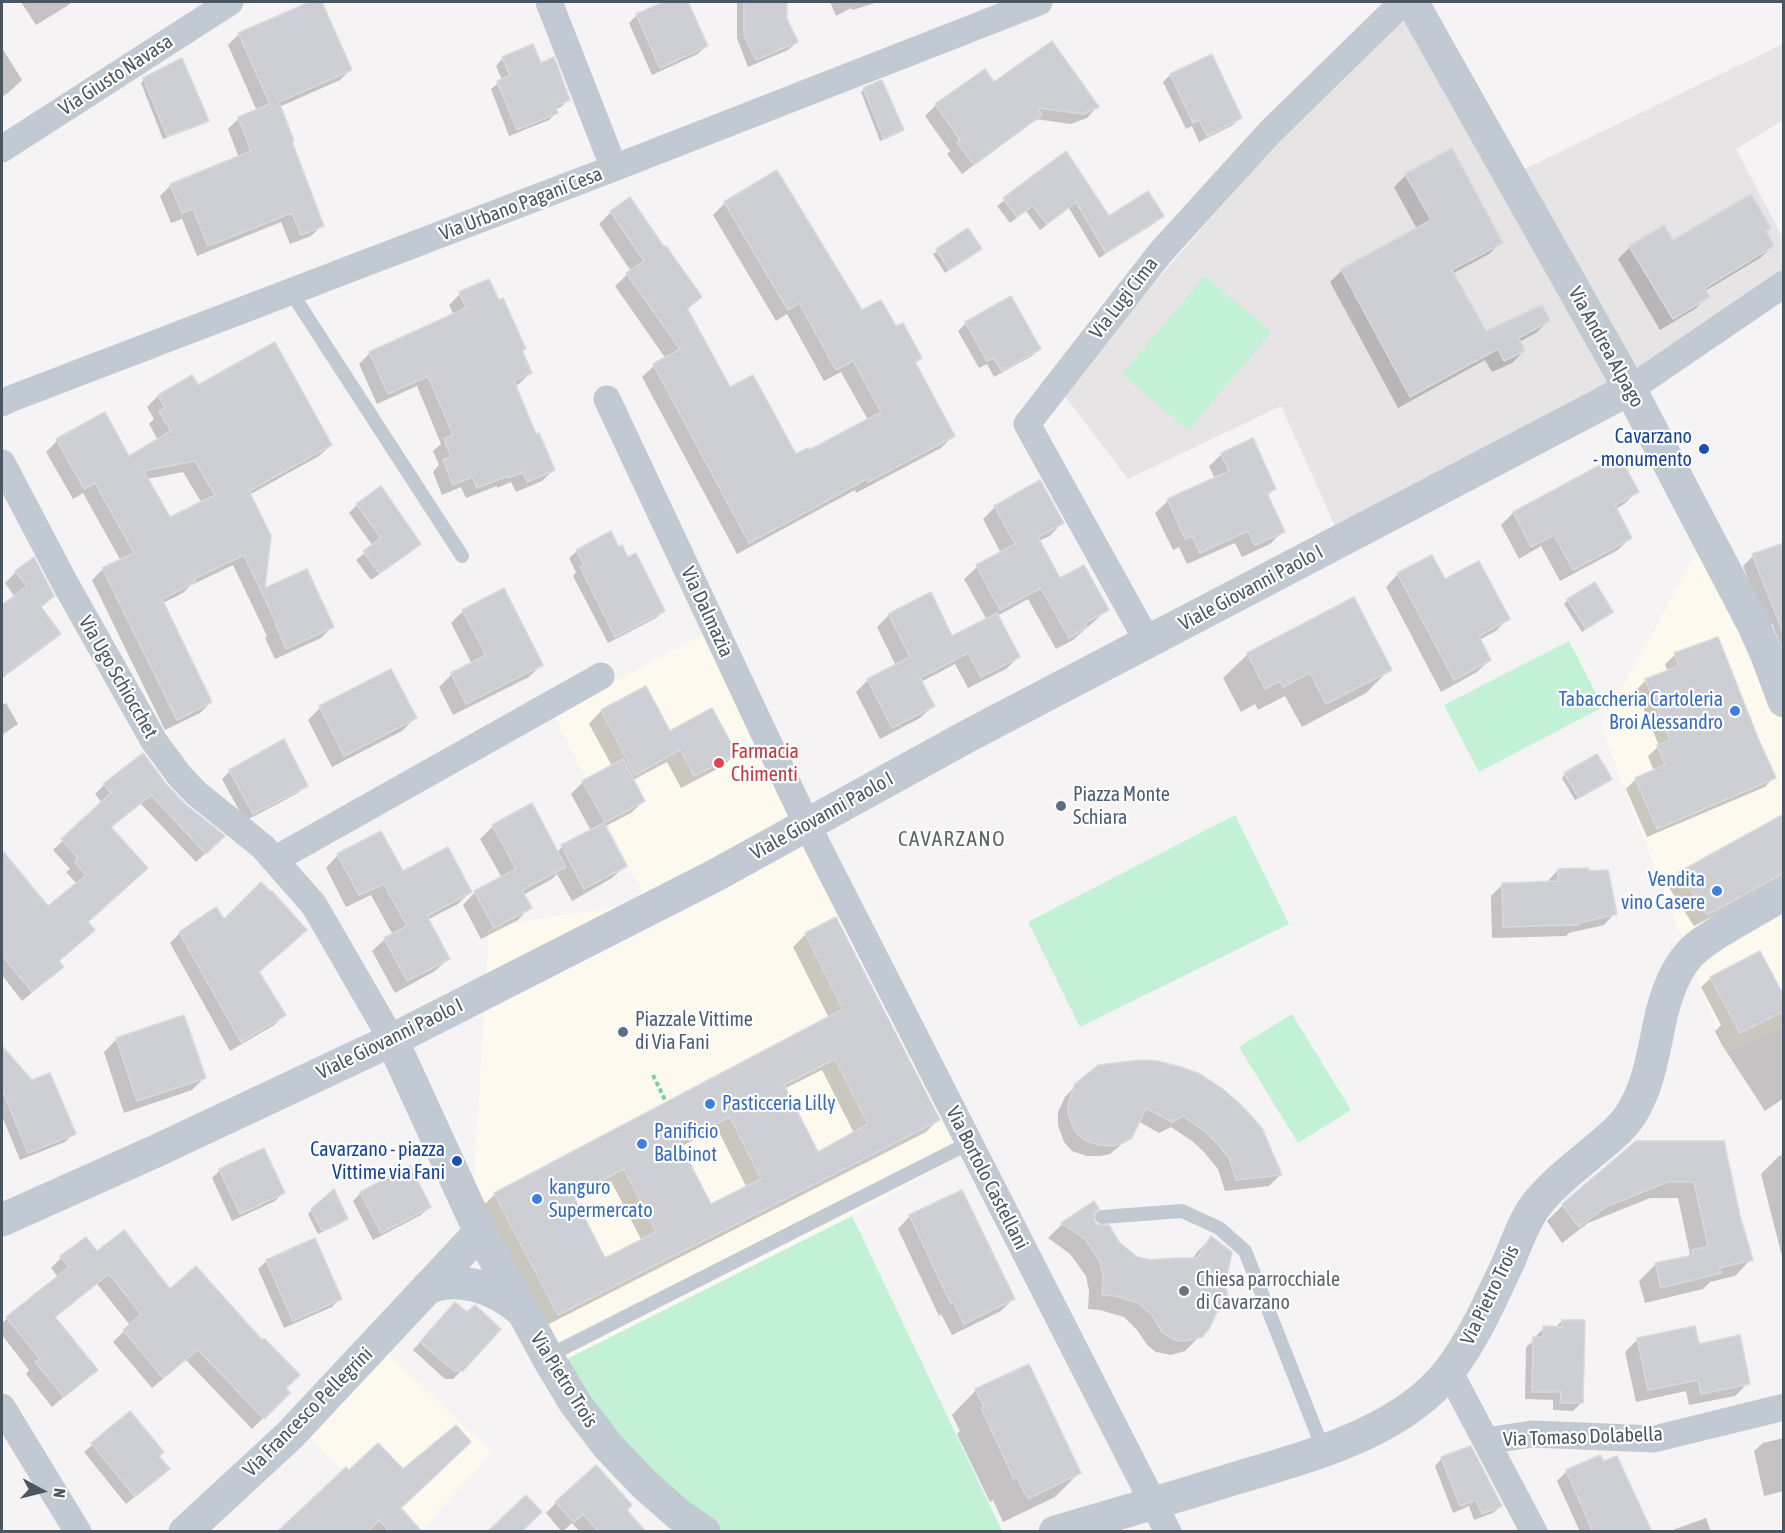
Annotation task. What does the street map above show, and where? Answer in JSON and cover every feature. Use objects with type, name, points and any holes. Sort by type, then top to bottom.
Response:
[{"type":"street","name":"Via Giusto Navasa","points":[[2,149],[230,2]]},
{"type":"street","points":[[549,2],[614,168]]},
{"type":"street","name":"Via Urbano Pagani Cesa","points":[[2,403],[1040,2]]},
{"type":"street","name":"Via Lugi Cima","points":[[1148,642],[1027,424],[1160,253],[1270,132],[1403,2]]},
{"type":"street","name":"Via Andrea Alpago","points":[[1412,2],[1630,389],[1753,624],[1784,701]]},
{"type":"street","points":[[1630,389],[1784,284]]},
{"type":"street","name":"Viale Giovanni Paolo I","points":[[2,1220],[156,1151],[392,1040],[716,875],[966,737],[1630,389]]},
{"type":"street","name":"Via Dalmazia","points":[[607,399],[807,825]]},
{"type":"street","name":"Via Ugo Schiocchet","points":[[2,464],[66,585],[154,741],[179,775],[196,793],[263,847],[314,905],[392,1040]]},
{"type":"street","points":[[274,860],[601,676]]},
{"type":"street","name":"Via Bortolo Castellani","points":[[807,825],[1160,1518]]},
{"type":"street","name":"Via Pietro Trois","points":[[1055,1532],[1160,1518],[1361,1436],[1413,1405],[1432,1390],[1449,1371],[1485,1314],[1523,1228],[1535,1207],[1550,1189],[1617,1132],[1630,1116],[1641,1097],[1650,1072],[1668,992],[1688,955],[1708,939],[1784,894]]},
{"type":"street","name":"Via Pietro Trois","points":[[392,1040],[480,1232],[575,1403],[608,1446],[645,1484],[678,1514],[704,1532]]},
{"type":"street","name":"Via Francesco Pellegrini","points":[[185,1532],[290,1435],[480,1232]]},
{"type":"street","points":[[427,1288],[449,1282],[469,1284],[501,1295],[523,1312]]},
{"type":"street","name":"Via Tomaso Dolabella","points":[[1449,1371],[1534,1532]]},
{"type":"street","points":[[2,1407],[78,1532]]},
{"type":"street","name":"Via Tomaso Dolabella","points":[[1486,1441],[1532,1434],[1654,1439],[1784,1407]]},
{"type":"lane","points":[[291,292],[462,556]]},
{"type":"lane","points":[[547,1356],[969,1143]]},
{"type":"lane","points":[[1102,1216],[1182,1211],[1219,1228],[1245,1251],[1324,1451]]},
{"type":"path","points":[[653,1075],[666,1102]]},
{"type":"shaded area","points":[[1398,2],[1506,178],[1783,44],[1783,120],[1736,149],[1783,238],[1783,289],[1345,548],[1281,406],[1128,479],[1061,391]]},
{"type":"shaded area","points":[[1704,539],[1783,686],[1784,1026],[1726,1053],[1601,727]]},
{"type":"shaded area","points":[[721,625],[977,1146],[852,1216],[558,1363],[471,1229],[489,927],[647,902],[553,714]]},
{"type":"shaded area","points":[[370,1337],[491,1452],[421,1531],[402,1531],[295,1422]]},
{"type":"green space","points":[[1205,276],[1271,332],[1188,430],[1122,374]]},
{"type":"green space","points":[[1569,641],[1603,707],[1479,772],[1444,705]]},
{"type":"green space","points":[[1235,815],[1289,924],[1080,1027],[1028,922]]},
{"type":"green space","points":[[1292,1014],[1351,1110],[1298,1143],[1239,1047]]},
{"type":"green space","points":[[852,1216],[1002,1531],[713,1531],[631,1482],[559,1363]]},
{"type":"building","points":[[310,2],[322,2],[352,70],[279,102],[324,226],[301,235],[292,213],[208,246],[193,209],[182,213],[170,184],[251,151],[238,117],[270,104],[238,33]]},
{"type":"building","points":[[664,2],[688,2],[708,46],[660,68],[636,14]]},
{"type":"building","points":[[744,2],[787,2],[787,19],[798,42],[756,60],[744,35]]},
{"type":"building","points":[[1052,41],[1099,107],[1083,114],[1038,108],[1042,115],[974,165],[957,142],[960,140],[935,104],[985,69],[994,82]]},
{"type":"building","points":[[533,44],[541,63],[554,57],[570,100],[555,106],[558,113],[517,130],[497,81],[510,75],[502,57]]},
{"type":"building","points":[[1212,54],[1242,118],[1207,136],[1199,120],[1193,123],[1170,74]]},
{"type":"building","points":[[182,58],[209,121],[167,136],[143,78]]},
{"type":"building","points":[[882,80],[904,130],[884,139],[863,88]]},
{"type":"building","points":[[1452,148],[1503,243],[1452,270],[1486,331],[1542,305],[1550,321],[1519,338],[1525,351],[1504,361],[1498,349],[1410,397],[1341,269],[1431,220],[1405,174]]},
{"type":"building","points":[[1066,151],[1109,216],[1148,191],[1164,216],[1106,253],[1076,202],[1047,224],[1033,206],[1017,217],[1003,198]]},
{"type":"building","points":[[777,170],[862,310],[881,300],[896,326],[903,323],[922,358],[915,362],[955,436],[868,482],[867,479],[749,543],[653,364],[680,349],[626,273],[644,261],[610,211],[630,197],[702,297],[687,308],[730,387],[753,375],[796,454],[808,448],[809,450],[881,412],[853,361],[836,370],[799,303],[788,310],[724,202]]},
{"type":"building","points":[[1751,194],[1771,228],[1766,231],[1774,246],[1705,288],[1710,297],[1673,319],[1629,246],[1664,225],[1673,240]]},
{"type":"building","points":[[968,228],[982,249],[949,270],[936,249]]},
{"type":"building","points":[[489,279],[499,300],[503,298],[526,349],[522,350],[532,373],[514,381],[536,434],[539,433],[555,470],[527,482],[523,472],[477,488],[472,477],[453,485],[443,460],[451,457],[444,439],[453,435],[428,376],[388,394],[369,352],[466,308],[459,292]]},
{"type":"building","points":[[1011,296],[1041,349],[1002,371],[994,358],[987,361],[965,322]]},
{"type":"building","points":[[275,342],[332,445],[249,491],[271,536],[265,588],[307,569],[334,627],[286,649],[244,555],[194,579],[196,582],[162,599],[212,702],[177,720],[102,568],[134,553],[95,483],[84,489],[56,439],[105,412],[129,456],[171,431],[159,411],[165,408],[158,395],[192,375],[198,385]],"holes":[[[195,461],[215,495],[170,517],[144,471]]]},
{"type":"building","points":[[1253,438],[1276,489],[1267,493],[1285,532],[1255,545],[1248,531],[1200,553],[1192,536],[1185,539],[1167,499],[1229,471],[1221,453]]},
{"type":"building","points":[[1619,455],[1639,492],[1615,505],[1632,538],[1573,570],[1554,535],[1531,547],[1513,512]]},
{"type":"building","points":[[1040,480],[1064,523],[1038,537],[1060,578],[1084,565],[1109,610],[1085,623],[1087,627],[1069,638],[1041,588],[1000,610],[976,565],[1015,544],[994,506]]},
{"type":"building","points":[[381,486],[421,544],[379,573],[363,551],[381,538],[356,504]]},
{"type":"building","points":[[611,531],[619,547],[622,545],[628,557],[636,553],[665,611],[615,637],[580,567],[584,565],[576,550]]},
{"type":"building","points":[[1784,543],[1784,629],[1782,630],[1752,554]]},
{"type":"building","points":[[1432,555],[1445,579],[1479,561],[1510,619],[1479,636],[1491,660],[1454,680],[1397,573]]},
{"type":"building","points":[[34,557],[54,596],[41,607],[61,634],[2,676],[2,605],[27,586],[15,571]]},
{"type":"building","points":[[1595,582],[1613,612],[1586,629],[1567,599]]},
{"type":"building","points":[[504,588],[543,665],[466,704],[451,673],[486,655],[462,610]]},
{"type":"building","points":[[931,592],[952,636],[997,613],[1020,657],[981,677],[968,653],[920,678],[935,706],[892,728],[867,679],[910,657],[888,614]]},
{"type":"building","points":[[1354,597],[1392,670],[1326,704],[1310,673],[1283,687],[1280,681],[1265,689],[1247,653]]},
{"type":"building","points":[[1718,637],[1776,778],[1657,829],[1635,778],[1665,765],[1657,745],[1670,740],[1645,679],[1679,666],[1674,653]]},
{"type":"building","points":[[391,669],[417,718],[344,756],[319,706]]},
{"type":"building","points":[[646,686],[670,731],[712,708],[737,754],[694,776],[680,750],[635,775],[601,710]]},
{"type":"building","points":[[284,739],[308,786],[253,814],[229,770]]},
{"type":"building","points":[[143,753],[166,784],[185,804],[225,836],[206,854],[151,795],[111,827],[148,868],[88,922],[95,930],[59,961],[64,967],[32,992],[2,955],[2,850],[48,906],[86,875],[75,862],[78,858],[61,839],[111,793],[103,784]]},
{"type":"building","points":[[1597,754],[1612,779],[1579,798],[1564,773]]},
{"type":"building","points":[[623,759],[645,801],[605,822],[582,781]]},
{"type":"building","points":[[532,803],[566,867],[522,890],[532,908],[494,928],[474,891],[516,869],[492,825]]},
{"type":"building","points":[[1784,814],[1784,873],[1707,915],[1679,872]]},
{"type":"building","points":[[604,823],[627,866],[584,889],[561,845]]},
{"type":"building","points":[[381,831],[403,871],[448,847],[472,892],[427,916],[450,959],[407,981],[384,938],[407,926],[384,884],[359,895],[337,854]]},
{"type":"building","points":[[1588,868],[1589,871],[1608,870],[1617,914],[1579,923],[1579,925],[1503,927],[1502,883],[1558,881],[1558,869]]},
{"type":"building","points":[[261,882],[307,930],[259,972],[286,1015],[241,1042],[179,932],[216,907],[224,919]]},
{"type":"building","points":[[836,917],[940,1120],[558,1315],[494,1193],[843,1009],[805,933]],"holes":[[[835,1059],[868,1124],[818,1152],[784,1085]],[[730,1117],[761,1179],[711,1204],[679,1142]],[[624,1169],[656,1232],[605,1258],[573,1195]]]},
{"type":"building","points":[[1760,951],[1784,996],[1784,1011],[1740,1033],[1710,977]]},
{"type":"building","points":[[184,1015],[206,1078],[137,1101],[116,1038]]},
{"type":"building","points":[[2,1046],[32,1080],[50,1073],[76,1134],[28,1153],[2,1089]]},
{"type":"building","points":[[1141,1060],[1181,1067],[1200,1074],[1224,1090],[1262,1128],[1282,1175],[1236,1180],[1229,1158],[1203,1130],[1183,1116],[1172,1122],[1146,1108],[1132,1138],[1123,1143],[1113,1146],[1099,1145],[1084,1140],[1075,1131],[1068,1113],[1069,1100],[1075,1084],[1098,1065]]},
{"type":"building","points":[[1636,1141],[1724,1141],[1740,1216],[1753,1260],[1719,1268],[1721,1273],[1661,1288],[1655,1263],[1693,1255],[1692,1250],[1708,1246],[1694,1182],[1667,1182],[1606,1207],[1579,1227],[1562,1204]]},
{"type":"building","points":[[264,1148],[285,1193],[240,1214],[219,1169]]},
{"type":"building","points":[[410,1166],[431,1207],[381,1233],[360,1192]]},
{"type":"building","points":[[334,1189],[348,1219],[322,1231],[311,1209]]},
{"type":"building","points":[[962,1190],[1015,1299],[964,1324],[954,1303],[951,1304],[909,1215]]},
{"type":"building","points":[[1094,1201],[1099,1209],[1094,1214],[1095,1223],[1109,1225],[1119,1242],[1137,1257],[1151,1260],[1197,1258],[1211,1236],[1232,1252],[1225,1285],[1230,1303],[1221,1303],[1209,1329],[1202,1337],[1186,1341],[1171,1338],[1162,1332],[1152,1315],[1138,1303],[1116,1296],[1102,1295],[1103,1275],[1100,1261],[1085,1239],[1061,1223]]},
{"type":"building","points":[[124,1230],[170,1289],[196,1266],[262,1340],[264,1338],[300,1375],[286,1388],[290,1393],[264,1419],[198,1350],[163,1378],[123,1330],[141,1314],[109,1274],[55,1317],[98,1370],[64,1397],[35,1362],[40,1359],[6,1317],[69,1267],[60,1256],[86,1237],[97,1251]]},
{"type":"building","points":[[315,1238],[342,1299],[293,1321],[266,1260]]},
{"type":"building","points":[[455,1302],[467,1312],[475,1305],[501,1329],[463,1371],[454,1371],[420,1342]]},
{"type":"building","points":[[1562,1320],[1585,1320],[1583,1403],[1560,1403],[1561,1392],[1532,1392],[1533,1337],[1543,1337],[1543,1326],[1562,1327]]},
{"type":"building","points":[[1695,1326],[1699,1344],[1740,1335],[1750,1384],[1701,1394],[1698,1380],[1648,1390],[1637,1338]]},
{"type":"building","points":[[1029,1364],[1081,1473],[1028,1499],[1017,1477],[1014,1479],[981,1408],[984,1407],[975,1389]]},
{"type":"building","points":[[130,1411],[164,1452],[159,1456],[170,1469],[135,1497],[91,1443]]},
{"type":"building","points":[[456,1425],[471,1442],[401,1508],[422,1532],[390,1532],[379,1520],[368,1532],[277,1532],[346,1467],[349,1470],[378,1443],[403,1469]]},
{"type":"building","points":[[1471,1446],[1502,1506],[1482,1514],[1476,1500],[1460,1506],[1441,1457]]},
{"type":"building","points":[[1600,1455],[1604,1461],[1617,1456],[1652,1532],[1593,1532],[1566,1470]]},
{"type":"building","points":[[596,1465],[632,1505],[627,1510],[646,1532],[599,1532],[583,1514],[574,1522],[555,1502]]},
{"type":"building","points":[[526,1495],[542,1512],[521,1532],[487,1532]]},
{"type":"place","name":"Cavarzano - monumento","points":[[1704,449]]},
{"type":"place","name":"Tabaccheria Cartoleria Broi Alessandro","points":[[1735,711]]},
{"type":"place","name":"Farmacia Chimenti","points":[[719,763]]},
{"type":"place","name":"Piazza Monte Schiara","points":[[1061,806]]},
{"type":"place","name":"Vendita vino Casere","points":[[1717,891]]},
{"type":"place","name":"Piazzale Vittime di Via Fani","points":[[623,1032]]},
{"type":"place","name":"Pasticceria Lilly","points":[[710,1104]]},
{"type":"place","name":"Panificio Balbinot","points":[[642,1144]]},
{"type":"place","name":"Cavarzano - piazza Vittime via Fani","points":[[457,1161]]},
{"type":"place","name":"kanguro Supermercato","points":[[537,1199]]},
{"type":"place","name":"Chiesa parrocchiale di Cavarzano","points":[[1184,1291]]},
{"type":"district","name":"CAVARZANO","points":[[952,839]]}]
